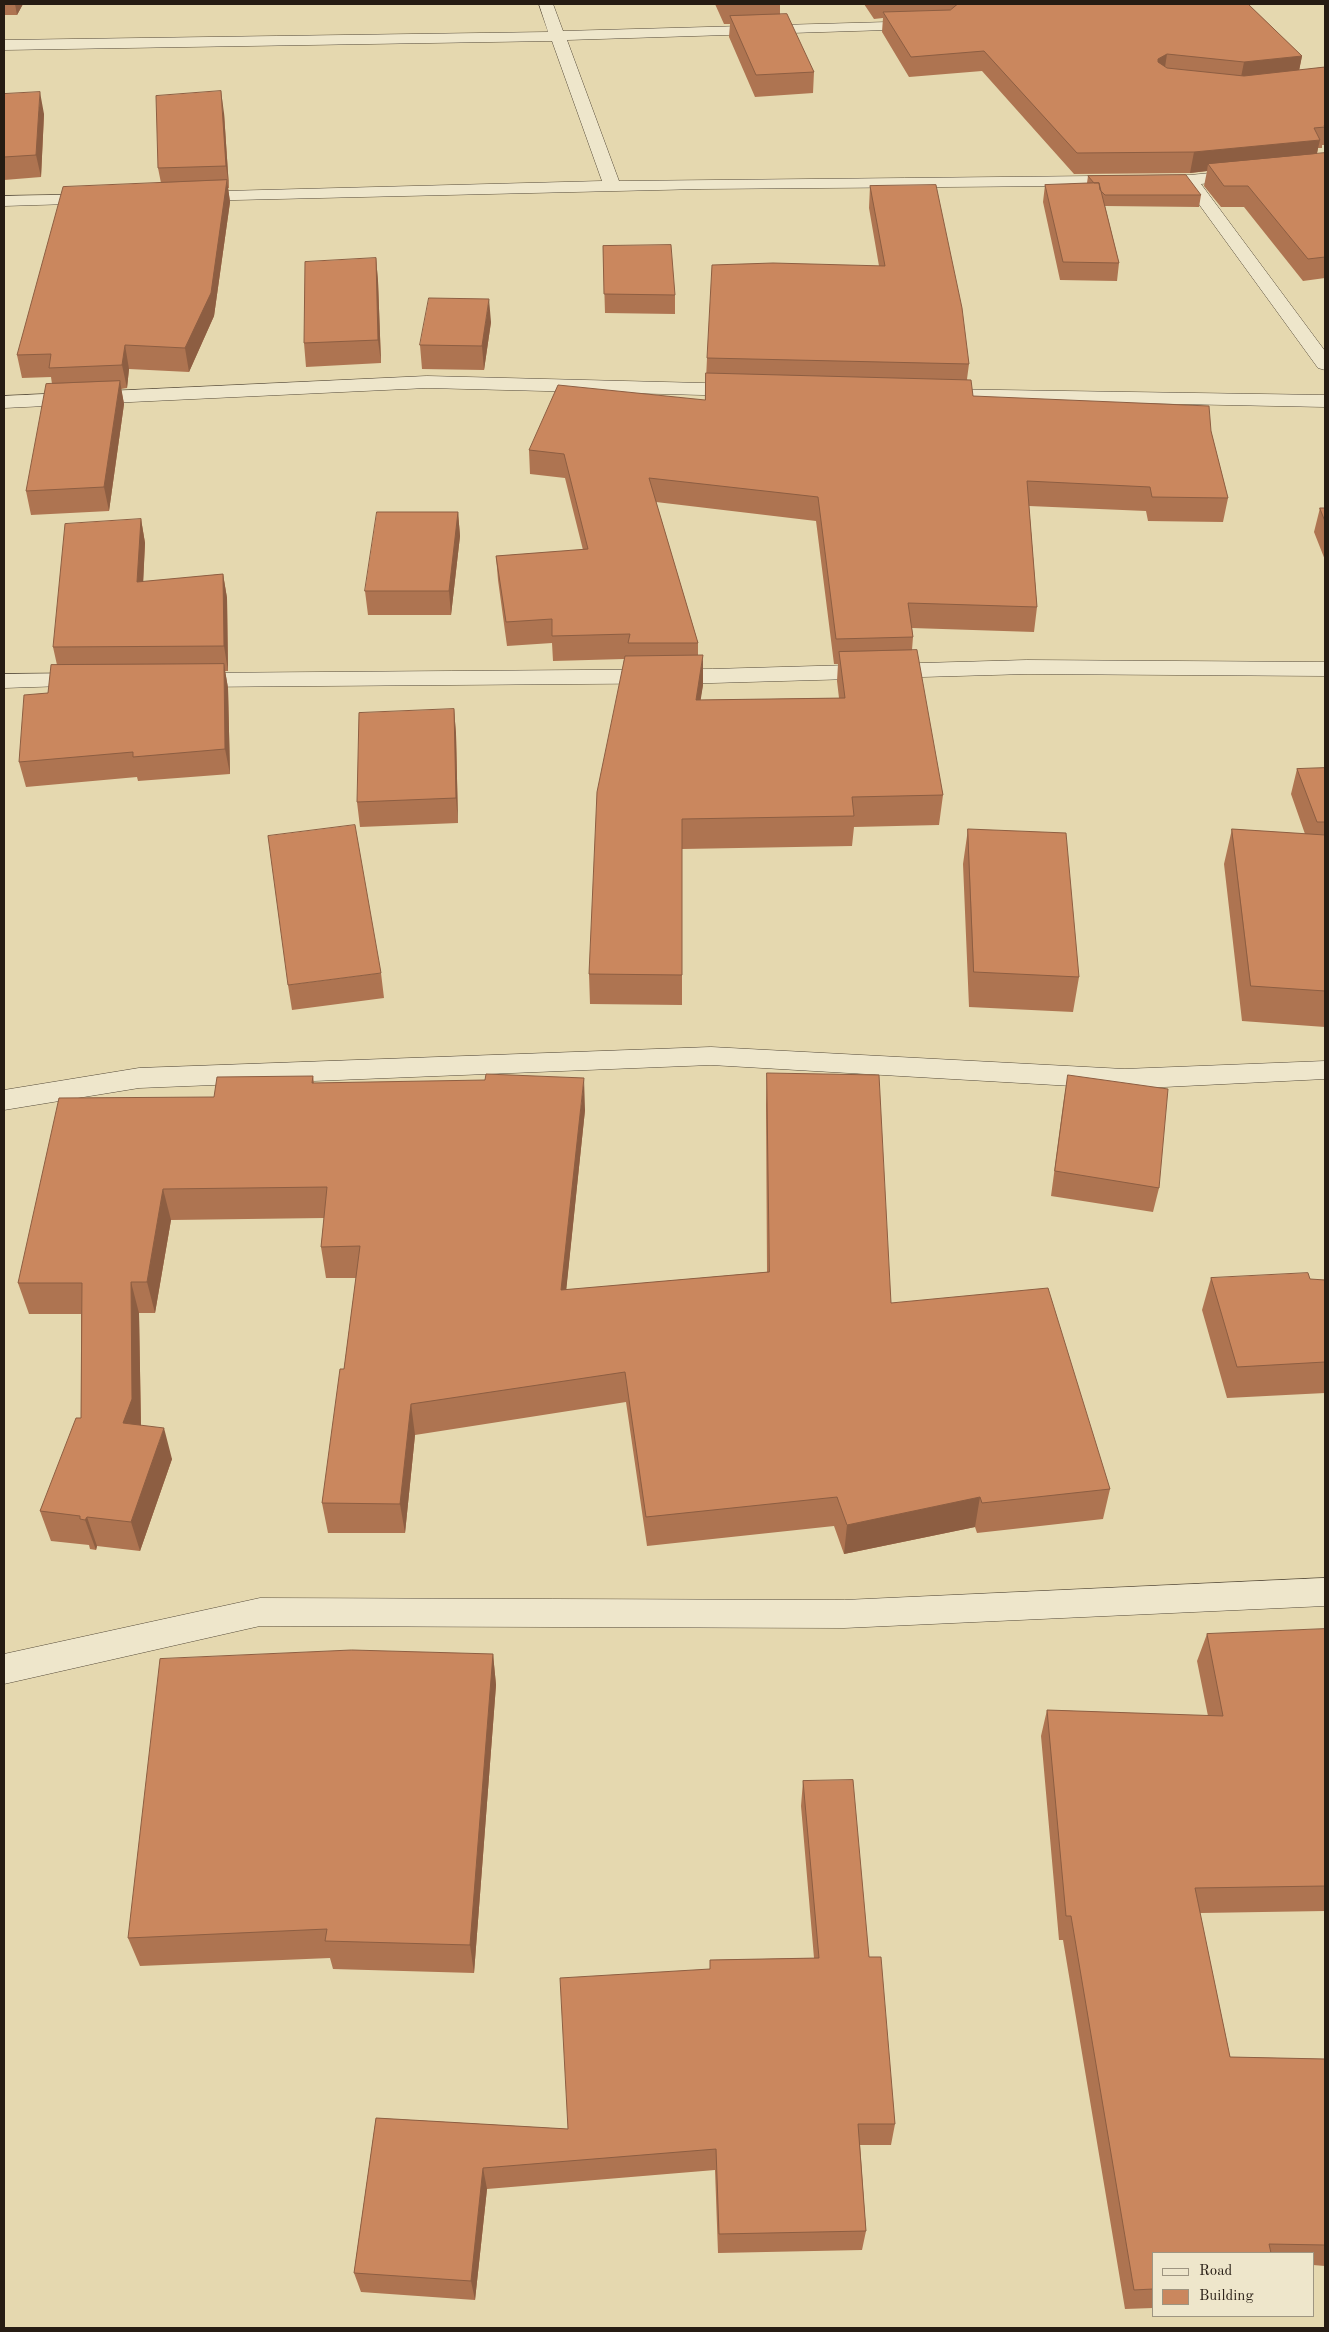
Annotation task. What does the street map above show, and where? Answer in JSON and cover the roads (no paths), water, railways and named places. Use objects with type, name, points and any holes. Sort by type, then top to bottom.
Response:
[{"type":"street","points":[[546,4],[612,186]]},
{"type":"street","points":[[4,45],[557,36],[938,23]]},
{"type":"street","points":[[173,197],[612,186],[1190,180],[1258,173]]},
{"type":"street","points":[[1190,180],[1325,364]]},
{"type":"street","points":[[4,201],[113,198]]},
{"type":"street","points":[[4,402],[428,382],[762,390]]},
{"type":"street","points":[[919,394],[1325,401]]},
{"type":"street","points":[[173,680],[712,676],[1027,667],[1325,669]]},
{"type":"street","points":[[4,681],[104,680]]},
{"type":"street","points":[[4,1100],[139,1078],[711,1056],[1124,1079],[1325,1070]]},
{"type":"street","points":[[4,1668],[260,1612],[844,1614],[1325,1592]]}]
